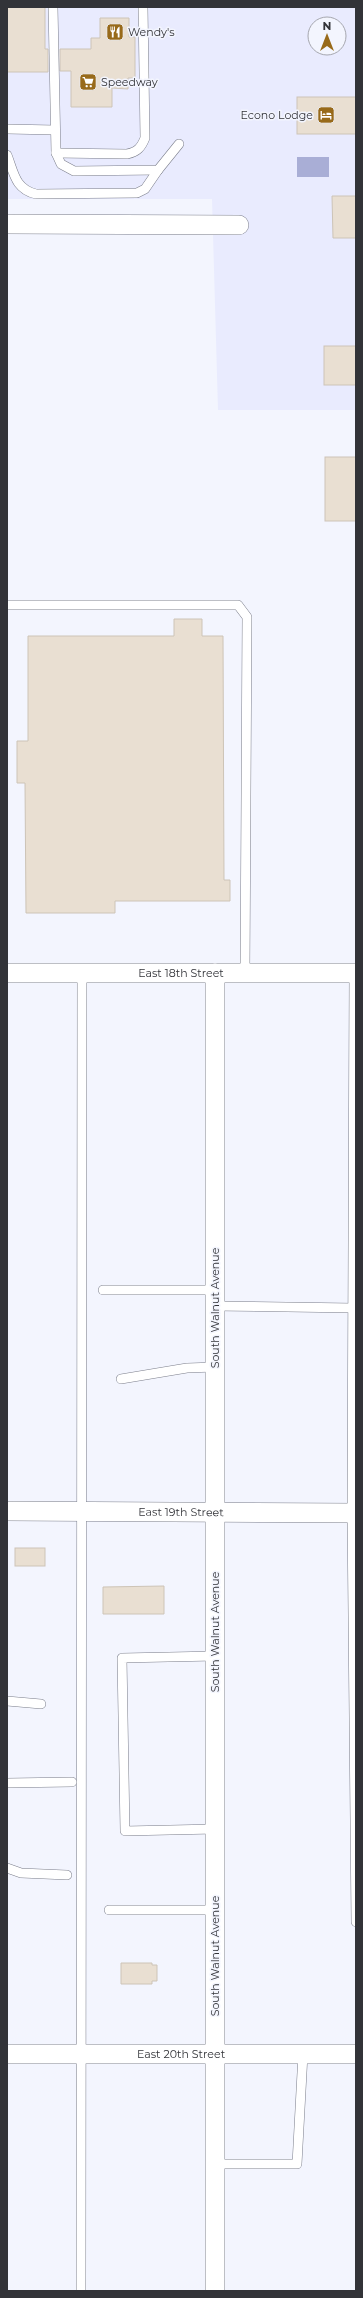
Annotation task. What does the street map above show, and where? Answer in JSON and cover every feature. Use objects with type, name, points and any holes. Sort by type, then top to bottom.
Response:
[{"type":"street","points":[[7,224],[239,225]]},
{"type":"street","name":"East 18th Street","points":[[7,973],[355,973]]},
{"type":"street","name":"South Walnut Avenue","points":[[215,973],[215,2291]]},
{"type":"street","name":"East 19th Street","points":[[7,1510],[354,1513]]},
{"type":"street","name":"East 20th Street","points":[[7,2054],[356,2054]]},
{"type":"lane","points":[[53,7],[56,153],[61,164],[74,171],[158,170]]},
{"type":"lane","points":[[56,153],[127,154],[136,152],[142,146],[145,138],[143,7]]},
{"type":"lane","points":[[7,129],[55,130]]},
{"type":"lane","points":[[7,155],[18,184],[25,191],[36,194],[137,193],[146,189],[158,170],[179,144]]},
{"type":"lane","points":[[7,605],[238,606],[247,617],[245,973]]},
{"type":"lane","points":[[81,2291],[82,973]]},
{"type":"lane","points":[[355,973],[353,1308],[356,1922]]},
{"type":"lane","points":[[103,1290],[353,1308]]},
{"type":"lane","points":[[121,1379],[187,1368],[215,1367]]},
{"type":"lane","points":[[215,1656],[122,1658],[125,1831],[215,1829]]},
{"type":"lane","points":[[7,1701],[41,1704]]},
{"type":"lane","points":[[7,1783],[72,1782]]},
{"type":"lane","points":[[7,1868],[21,1873],[67,1875]]},
{"type":"lane","points":[[109,1910],[215,1910]]},
{"type":"lane","points":[[215,2164],[297,2164],[303,2054]]},
{"type":"shaded area","points":[[7,7],[356,7],[356,410],[218,410],[212,199],[7,199]]},
{"type":"water","points":[[297,157],[329,157],[329,177],[297,177]]},
{"type":"building","points":[[7,7],[45,7],[45,49],[48,49],[48,72],[7,72]]},
{"type":"building","points":[[100,18],[129,18],[129,37],[135,37],[135,78],[128,78],[128,89],[112,88],[112,107],[71,107],[71,71],[60,71],[60,49],[91,49],[91,38],[100,38]]},
{"type":"building","name":"Econo Lodge","points":[[297,97],[356,97],[356,134],[297,134]]},
{"type":"building","points":[[332,196],[356,196],[356,238],[333,238]]},
{"type":"building","points":[[324,346],[356,346],[356,385],[324,385]]},
{"type":"building","points":[[325,457],[356,457],[356,521],[325,521]]},
{"type":"building","points":[[174,619],[202,619],[202,636],[223,636],[224,880],[230,880],[230,901],[115,901],[115,913],[26,913],[25,783],[17,783],[17,741],[28,741],[28,636],[174,636]]},
{"type":"building","points":[[15,1548],[45,1548],[45,1566],[15,1566]]},
{"type":"building","points":[[164,1586],[164,1614],[103,1614],[103,1587]]},
{"type":"building","points":[[121,1963],[152,1963],[152,1965],[157,1965],[157,1981],[152,1981],[152,1984],[121,1984]]},
{"type":"place","name":"Wendy's","points":[[115,32]]},
{"type":"place","name":"Speedway","points":[[88,82]]},
{"type":"place","name":"Econo Lodge","points":[[326,115]]}]
